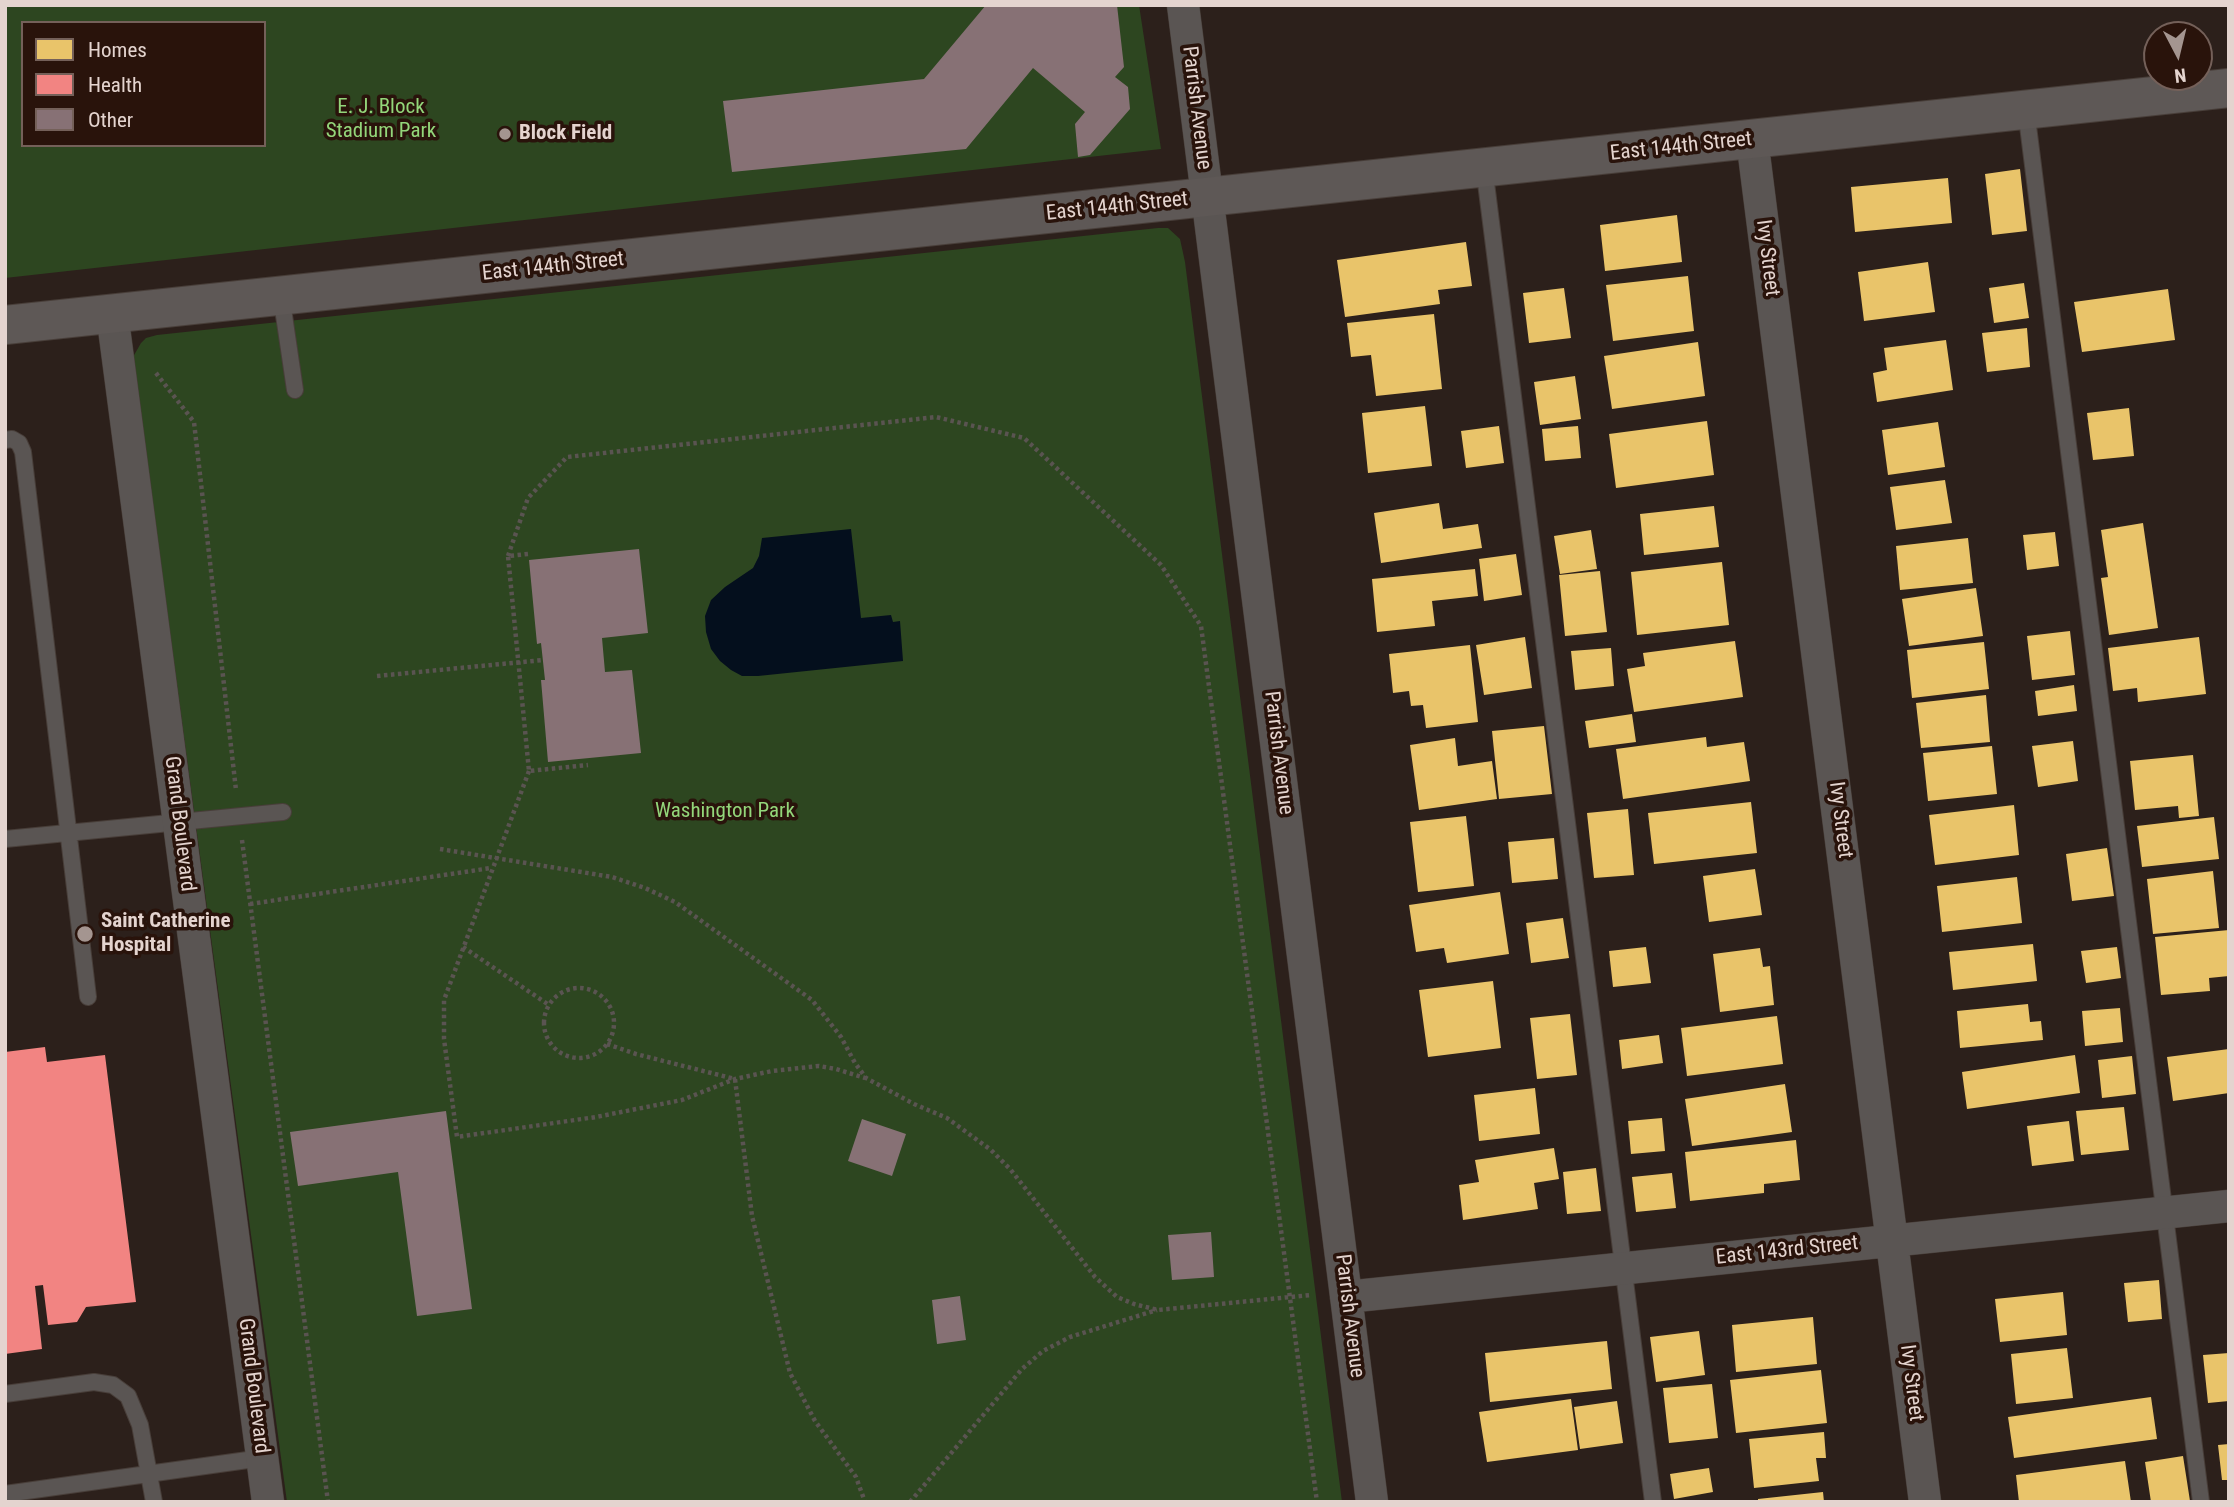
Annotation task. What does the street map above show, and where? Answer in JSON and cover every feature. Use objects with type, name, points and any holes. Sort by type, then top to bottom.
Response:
[{"type":"street","name":"Parrish Avenue","points":[[1183,5],[1372,1502]]},
{"type":"street","name":"East 144th Street","points":[[5,325],[2229,88]]},
{"type":"street","name":"Ivy Street","points":[[1752,139],[1926,1502]]},
{"type":"street","name":"Grand Boulevard","points":[[112,313],[268,1502]]},
{"type":"street","name":"East 143rd Street","points":[[1346,1297],[2229,1206]]},
{"type":"lane","points":[[2026,110],[2201,1502]]},
{"type":"lane","points":[[1484,167],[1653,1502]]},
{"type":"lane","points":[[281,295],[295,390]]},
{"type":"lane","points":[[5,440],[12,439],[19,443],[23,452],[88,997]]},
{"type":"lane","points":[[5,839],[282,811]]},
{"type":"lane","points":[[5,1394],[78,1382],[94,1382],[113,1385],[128,1395],[135,1409],[154,1502]]},
{"type":"lane","points":[[5,1494],[58,1494],[150,1473],[262,1458]]},
{"type":"path","points":[[153,369],[194,422],[239,816],[328,1502]]},
{"type":"path","points":[[1158,1310],[1117,1297],[1095,1277],[1010,1169],[971,1133],[947,1118],[866,1078],[836,1069],[819,1066],[772,1071],[736,1079],[709,1091],[669,1102],[596,1117],[457,1137],[443,1020],[444,1000],[529,771],[508,555],[528,498],[567,457],[936,417],[1024,438],[1161,565],[1201,625],[1317,1502]]},
{"type":"path","points":[[508,555],[528,554]]},
{"type":"path","points":[[377,676],[543,660]]},
{"type":"path","points":[[529,771],[588,765]]},
{"type":"path","points":[[440,849],[612,877],[675,902],[812,1000],[841,1037],[866,1078]]},
{"type":"path","points":[[250,904],[491,868]]},
{"type":"path","points":[[463,946],[549,1005]]},
{"type":"path","points":[[588,989],[598,994],[607,1001],[612,1011],[613,1034],[607,1044],[588,1057],[565,1055],[555,1049],[544,1028],[544,1016],[549,1005],[565,990],[588,989]]},
{"type":"path","points":[[607,1044],[736,1079]]},
{"type":"path","points":[[736,1079],[752,1216],[784,1355],[802,1399],[828,1439],[845,1459],[856,1477],[865,1502]]},
{"type":"path","points":[[910,1502],[1022,1369],[1043,1351],[1070,1337],[1158,1310],[1290,1296],[1346,1297]]},
{"type":"green space","name":"E. J. Block Stadium Park","points":[[5,5],[1139,5],[1161,149],[5,278]]},
{"type":"green space","name":"Washington Park","points":[[1168,228],[1180,239],[1185,262],[1342,1502],[287,1502],[134,365],[133,357],[141,343],[146,338],[157,335]]},
{"type":"water","points":[[851,529],[861,618],[891,615],[893,622],[900,621],[903,661],[742,676],[720,661],[711,649],[705,616],[711,600],[753,568],[759,556],[762,538]]},
{"type":"building: Homes","points":[[2020,169],[2027,231],[1992,235],[1985,174]]},
{"type":"building: Homes","points":[[1948,178],[1952,223],[1855,232],[1851,187]]},
{"type":"building: Homes","points":[[1677,215],[1682,262],[1605,271],[1600,225]]},
{"type":"building: Homes","points":[[1466,242],[1472,286],[1438,290],[1440,304],[1345,317],[1337,260]]},
{"type":"building: Homes","points":[[1928,262],[1935,312],[1864,321],[1858,272]]},
{"type":"building: Homes","points":[[1688,276],[1694,331],[1613,341],[1606,285]]},
{"type":"building: Homes","points":[[2024,283],[2029,318],[1994,323],[1989,288]]},
{"type":"building: Homes","points":[[1564,288],[1571,338],[1529,343],[1523,293]]},
{"type":"building: Homes","points":[[2168,289],[2175,340],[2082,352],[2074,302]]},
{"type":"building: Homes","points":[[1434,314],[1442,389],[1376,396],[1371,355],[1351,357],[1347,323]]},
{"type":"building: Homes","points":[[2027,328],[2030,367],[1987,372],[1982,333]]},
{"type":"building: Homes","points":[[1946,340],[1953,390],[1877,402],[1873,373],[1887,370],[1884,348]]},
{"type":"building: Homes","points":[[1698,342],[1705,396],[1612,409],[1604,356]]},
{"type":"building: Homes","points":[[1575,376],[1581,419],[1540,425],[1534,382]]},
{"type":"building: Homes","points":[[1425,406],[1432,466],[1368,473],[1362,413]]},
{"type":"building: Homes","points":[[2129,408],[2134,456],[2093,460],[2087,413]]},
{"type":"building: Homes","points":[[1707,421],[1714,475],[1616,488],[1609,434]]},
{"type":"building: Homes","points":[[1938,422],[1945,467],[1888,475],[1882,430]]},
{"type":"building: Homes","points":[[1499,426],[1504,463],[1466,468],[1461,431]]},
{"type":"building: Homes","points":[[1578,426],[1581,458],[1545,461],[1542,429]]},
{"type":"building: Homes","points":[[1945,480],[1952,523],[1896,530],[1890,487]]},
{"type":"building: Homes","points":[[1439,503],[1443,529],[1478,524],[1482,548],[1381,563],[1374,513]]},
{"type":"building: Homes","points":[[1714,506],[1719,547],[1644,555],[1640,514]]},
{"type":"building: Homes","points":[[2143,523],[2158,628],[2109,635],[2101,578],[2108,577],[2101,530]]},
{"type":"building: Homes","points":[[1591,530],[1597,569],[1560,574],[1554,536]]},
{"type":"building: Homes","points":[[2055,532],[2059,566],[2027,570],[2023,535]]},
{"type":"building: Homes","points":[[1968,538],[1973,583],[1900,590],[1896,546]]},
{"type":"building: Homes","points":[[1516,554],[1522,595],[1484,601],[1479,559]]},
{"type":"building: Homes","points":[[1722,562],[1729,625],[1637,635],[1631,572]]},
{"type":"building: Homes","points":[[1475,569],[1478,596],[1432,601],[1435,626],[1377,632],[1372,579]]},
{"type":"building: Homes","points":[[1600,571],[1607,632],[1565,636],[1559,575]]},
{"type":"building: Homes","points":[[1976,588],[1983,636],[1909,646],[1902,599]]},
{"type":"building: Homes","points":[[2070,631],[2075,675],[2032,680],[2027,636]]},
{"type":"building: Homes","points":[[1525,637],[1532,688],[1484,695],[1476,645]]},
{"type":"building: Homes","points":[[2199,637],[2206,694],[2138,702],[2137,688],[2113,691],[2108,648]]},
{"type":"building: Homes","points":[[1735,641],[1743,697],[1634,712],[1627,669],[1645,666],[1643,653]]},
{"type":"building: Homes","points":[[1984,642],[1989,689],[1912,698],[1907,650]]},
{"type":"building: Homes","points":[[1470,645],[1478,722],[1426,728],[1423,705],[1411,706],[1409,691],[1393,693],[1389,654]]},
{"type":"building: Homes","points":[[1611,648],[1614,686],[1575,690],[1571,651]]},
{"type":"building: Homes","points":[[2074,685],[2077,711],[2038,716],[2035,691]]},
{"type":"building: Homes","points":[[1986,695],[1990,742],[1921,748],[1916,703]]},
{"type":"building: Homes","points":[[1632,714],[1636,742],[1589,748],[1585,721]]},
{"type":"building: Homes","points":[[1544,726],[1552,794],[1499,799],[1492,731]]},
{"type":"building: Homes","points":[[1706,737],[1707,747],[1744,742],[1750,781],[1623,799],[1616,749]]},
{"type":"building: Homes","points":[[1455,738],[1458,766],[1492,761],[1497,799],[1419,810],[1410,745]]},
{"type":"building: Homes","points":[[2073,741],[2078,781],[2038,787],[2032,746]]},
{"type":"building: Homes","points":[[1992,746],[1997,794],[1928,801],[1923,753]]},
{"type":"building: Homes","points":[[2193,755],[2199,816],[2179,818],[2178,806],[2135,810],[2130,761]]},
{"type":"building: Homes","points":[[1751,802],[1757,853],[1654,864],[1648,813]]},
{"type":"building: Homes","points":[[2014,805],[2019,855],[1935,865],[1929,815]]},
{"type":"building: Homes","points":[[1628,809],[1634,875],[1594,878],[1587,813]]},
{"type":"building: Homes","points":[[1466,816],[1474,886],[1418,892],[1410,822]]},
{"type":"building: Homes","points":[[2214,817],[2219,859],[2142,867],[2137,826]]},
{"type":"building: Homes","points":[[1554,838],[1558,879],[1512,883],[1508,842]]},
{"type":"building: Homes","points":[[2107,848],[2114,896],[2072,901],[2066,854]]},
{"type":"building: Homes","points":[[1755,869],[1762,915],[1709,922],[1703,876]]},
{"type":"building: Homes","points":[[2213,871],[2219,928],[2153,934],[2147,879]]},
{"type":"building: Homes","points":[[2017,877],[2022,923],[1942,932],[1937,886]]},
{"type":"building: Homes","points":[[1500,892],[1509,954],[1447,963],[1444,948],[1416,952],[1409,905]]},
{"type":"building: Homes","points":[[1563,918],[1569,958],[1531,963],[1526,923]]},
{"type":"building: Homes","points":[[2229,930],[2229,976],[2209,978],[2210,991],[2161,995],[2155,937]]},
{"type":"building: Homes","points":[[2033,944],[2037,981],[1953,990],[1949,952]]},
{"type":"building: Homes","points":[[1646,947],[1651,983],[1613,987],[1609,951]]},
{"type":"building: Homes","points":[[2117,947],[2121,978],[2086,983],[2081,951]]},
{"type":"building: Homes","points":[[1760,948],[1763,967],[1770,966],[1774,1005],[1720,1012],[1713,954]]},
{"type":"building: Homes","points":[[1493,981],[1501,1048],[1428,1057],[1419,990]]},
{"type":"building: Homes","points":[[2028,1004],[2030,1022],[2041,1021],[2043,1040],[1960,1048],[1957,1011]]},
{"type":"building: Homes","points":[[2120,1008],[2123,1042],[2085,1046],[2082,1011]]},
{"type":"building: Homes","points":[[1570,1014],[1577,1075],[1537,1079],[1530,1018]]},
{"type":"building: Homes","points":[[1777,1016],[1783,1064],[1687,1076],[1681,1028]]},
{"type":"building: Homes","points":[[1659,1035],[1663,1063],[1622,1069],[1619,1040]]},
{"type":"building: Homes","points":[[2229,1049],[2229,1093],[2173,1101],[2167,1057]]},
{"type":"building: Homes","points":[[2075,1055],[2080,1093],[1967,1109],[1962,1072]]},
{"type":"building: Homes","points":[[2132,1056],[2136,1094],[2102,1098],[2098,1060]]},
{"type":"building: Homes","points":[[1785,1084],[1792,1132],[1692,1146],[1685,1099]]},
{"type":"building: Homes","points":[[1535,1088],[1540,1134],[1479,1141],[1474,1095]]},
{"type":"building: Homes","points":[[2124,1107],[2129,1150],[2081,1155],[2076,1111]]},
{"type":"building: Homes","points":[[1662,1118],[1665,1151],[1631,1154],[1628,1121]]},
{"type":"building: Homes","points":[[2069,1121],[2074,1161],[2032,1166],[2027,1126]]},
{"type":"building: Homes","points":[[1796,1140],[1800,1180],[1764,1184],[1764,1193],[1690,1201],[1685,1152]]},
{"type":"building: Homes","points":[[1554,1148],[1559,1179],[1534,1183],[1538,1209],[1463,1220],[1459,1185],[1479,1182],[1475,1160]]},
{"type":"building: Homes","points":[[1596,1168],[1601,1211],[1567,1214],[1563,1172]]},
{"type":"building: Homes","points":[[1672,1173],[1676,1208],[1636,1212],[1632,1177]]},
{"type":"building: Homes","points":[[2159,1280],[2162,1319],[2128,1322],[2124,1283]]},
{"type":"building: Homes","points":[[2063,1292],[2067,1335],[2000,1342],[1995,1299]]},
{"type":"building: Homes","points":[[1813,1317],[1817,1364],[1736,1372],[1732,1325]]},
{"type":"building: Homes","points":[[1699,1331],[1705,1375],[1656,1382],[1650,1337]]},
{"type":"building: Homes","points":[[1607,1341],[1612,1389],[1490,1402],[1485,1353]]},
{"type":"building: Homes","points":[[2067,1348],[2073,1398],[2016,1404],[2011,1354]]},
{"type":"building: Homes","points":[[2229,1353],[2229,1401],[2208,1403],[2203,1355]]},
{"type":"building: Homes","points":[[1821,1370],[1827,1423],[1736,1433],[1730,1380]]},
{"type":"building: Homes","points":[[1712,1384],[1718,1438],[1669,1443],[1663,1388]]},
{"type":"building: Homes","points":[[2151,1397],[2157,1439],[2014,1458],[2008,1417]]},
{"type":"building: Homes","points":[[1571,1399],[1578,1450],[1487,1462],[1479,1412]]},
{"type":"building: Homes","points":[[1617,1401],[1623,1443],[1580,1449],[1574,1407]]},
{"type":"building: Homes","points":[[1824,1432],[1826,1458],[1816,1458],[1819,1481],[1754,1488],[1749,1439]]},
{"type":"building: Homes","points":[[2229,1444],[2229,1480],[2222,1480],[2218,1445]]},
{"type":"building: Homes","points":[[2183,1456],[2190,1501],[2151,1502],[2145,1462]]},
{"type":"building: Homes","points":[[2125,1461],[2131,1502],[2019,1502],[2016,1475]]},
{"type":"building: Homes","points":[[1709,1468],[1713,1492],[1674,1499],[1670,1474]]},
{"type":"building: Homes","points":[[1823,1492],[1824,1502],[1758,1502],[1758,1499]]},
{"type":"building: Health","points":[[45,1047],[47,1062],[105,1055],[136,1302],[86,1307],[77,1322],[48,1325],[43,1285],[35,1286],[42,1349],[5,1354],[5,1052]]},
{"type":"building: Other","points":[[986,5],[1117,5],[1124,67],[1115,77],[1128,87],[1130,109],[1090,155],[1078,157],[1075,124],[1085,112],[1033,68],[966,149],[732,172],[723,101],[924,79]]},
{"type":"building: Other","points":[[639,549],[648,633],[602,638],[605,672],[632,670],[641,753],[548,762],[541,680],[545,680],[541,643],[537,644],[529,560]]},
{"type":"building: Other","points":[[446,1111],[472,1309],[417,1316],[398,1172],[298,1186],[290,1132]]},
{"type":"building: Other","points":[[862,1119],[906,1134],[892,1176],[848,1161]]},
{"type":"building: Other","points":[[1211,1232],[1214,1277],[1172,1280],[1168,1235]]},
{"type":"building: Other","points":[[960,1296],[966,1340],[937,1344],[932,1300]]},
{"type":"place","name":"Block Field","points":[[505,134]]},
{"type":"place","name":"Saint Catherine Hospital","points":[[85,934]]}]
